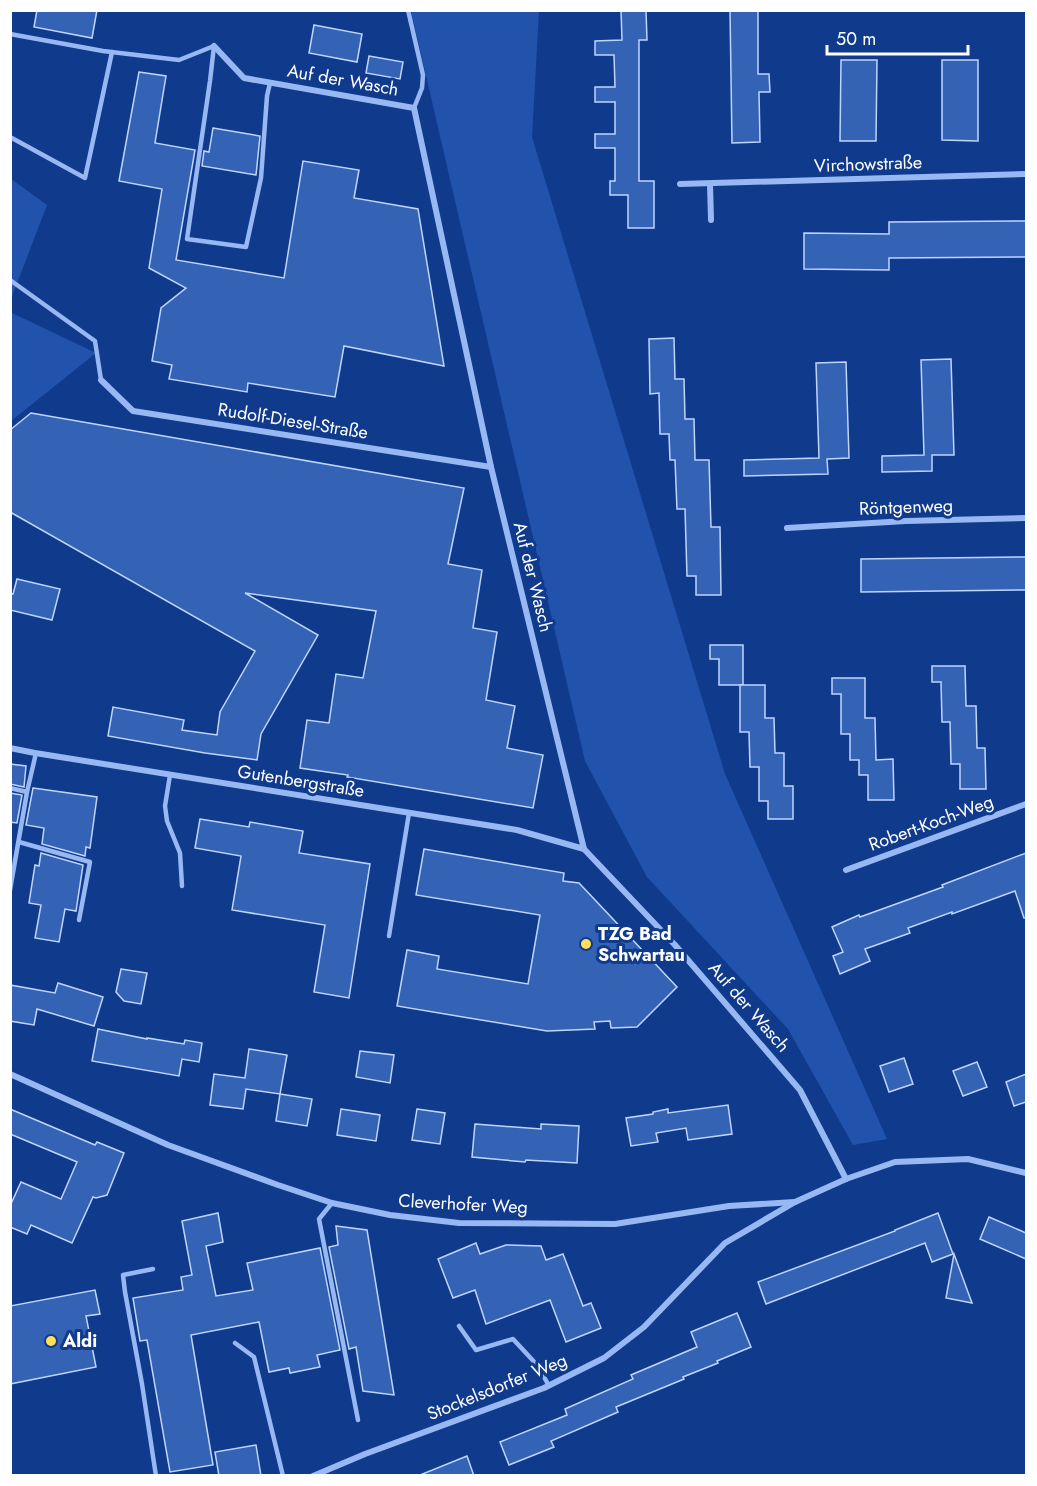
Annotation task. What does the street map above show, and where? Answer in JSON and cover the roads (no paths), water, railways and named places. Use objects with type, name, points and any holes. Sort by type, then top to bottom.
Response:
[{"type":"street","name":"Auf der Wasch","points":[[214,46],[244,78],[414,108],[491,467],[585,849],[675,945],[800,1090],[846,1179]]},
{"type":"street","name":"Virchowstraße","points":[[680,184],[1026,174]]},
{"type":"street","points":[[710,184],[711,220]]},
{"type":"street","name":"Rudolf-Diesel-Straße","points":[[101,380],[133,411],[491,467]]},
{"type":"street","name":"Röntgenweg","points":[[787,528],[906,521],[1026,518]]},
{"type":"street","name":"Gutenbergstraße","points":[[10,748],[517,830],[585,849]]},
{"type":"street","name":"Robert-Koch-Weg","points":[[846,870],[1026,804]]},
{"type":"street","name":"Cleverhofer Weg","points":[[10,1074],[168,1145],[332,1203],[390,1215],[459,1223],[615,1224],[729,1206],[795,1202]]},
{"type":"street","name":"Stockelsdorfer Weg","points":[[313,1476],[365,1454],[549,1386],[604,1358],[644,1327],[725,1243],[795,1202],[846,1179],[896,1162],[968,1159],[1026,1173]]},
{"type":"lane","points":[[408,10],[423,75],[422,88],[414,108]]},
{"type":"lane","points":[[10,34],[112,52],[179,60],[214,46],[187,239],[246,247],[261,178],[270,82]]},
{"type":"lane","points":[[10,136],[85,178],[112,52]]},
{"type":"lane","points":[[10,280],[95,341],[101,380]]},
{"type":"lane","points":[[10,890],[36,753]]},
{"type":"lane","points":[[170,775],[165,807],[167,821],[180,853],[182,886]]},
{"type":"lane","points":[[10,788],[27,792]]},
{"type":"lane","points":[[389,936],[409,813]]},
{"type":"lane","points":[[19,842],[90,862],[79,920]]},
{"type":"lane","points":[[332,1203],[319,1219],[358,1420]]},
{"type":"lane","points":[[153,1269],[123,1275],[156,1476]]},
{"type":"lane","points":[[459,1326],[476,1350],[513,1339],[538,1366],[549,1386]]},
{"type":"lane","points":[[235,1344],[254,1357],[283,1476]]},
{"type":"place","name":"TZG Bad Schwartau","points":[[586,944]]},
{"type":"place","name":"Aldi","points":[[51,1341]]}]
